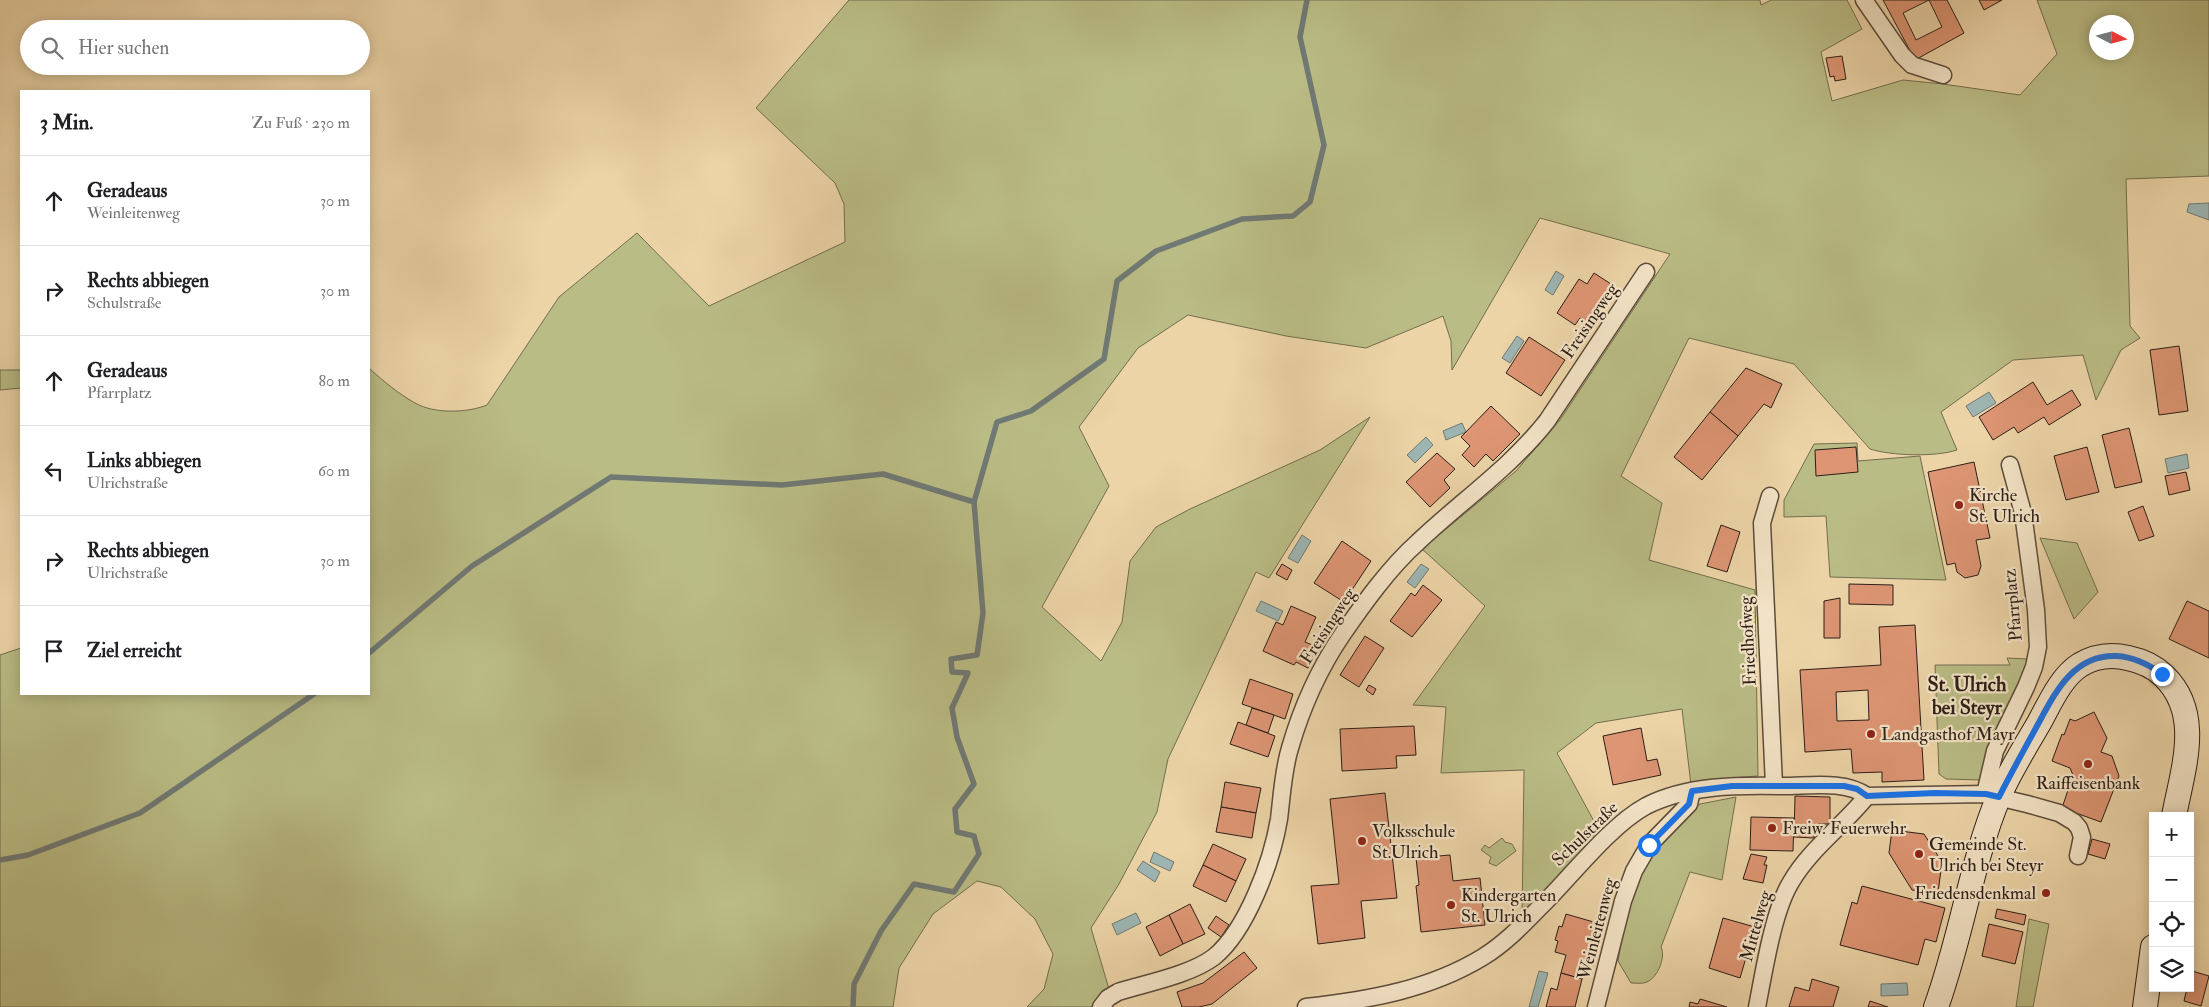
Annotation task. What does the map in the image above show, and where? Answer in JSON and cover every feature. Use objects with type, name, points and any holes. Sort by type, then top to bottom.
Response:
[{"type":"street","points":[[1864,0],[1912,65],[1943,75]]},
{"type":"street","name":"Freisingweg","points":[[1101,1007],[1108,998],[1118,992],[1198,966],[1213,958],[1226,945],[1246,914],[1259,887],[1278,820],[1289,750],[1310,697],[1330,654],[1377,588],[1416,543],[1500,473],[1530,443],[1547,421],[1646,272]]},
{"type":"street","name":"Pfarrplatz","points":[[1992,795],[1996,751],[2026,687],[2034,667],[2038,647],[2036,610],[2023,513],[2010,465]]},
{"type":"street","name":"Friedhofweg","points":[[1770,496],[1762,523],[1774,786]]},
{"type":"street","points":[[1936,1007],[1954,954],[1986,834],[1992,795],[2070,673],[2090,659],[2106,655],[2122,656],[2150,665],[2162,674],[2180,695],[2186,709],[2187,742],[2175,812]]},
{"type":"street","name":"Schulstraße","points":[[1306,1007],[1393,994],[1456,973],[1508,938],[1621,825],[1645,807],[1672,795],[1692,791],[1732,786],[1774,786]]},
{"type":"street","points":[[1774,786],[1844,786],[1857,789],[1867,796],[1992,795],[2059,813],[2074,822],[2079,828],[2082,837],[2078,856]]},
{"type":"street","name":"Weinleitenweg","points":[[1596,1007],[1623,901],[1634,871],[1649,845],[1689,804],[1692,791]]},
{"type":"street","name":"Mittelweg","points":[[1757,1007],[1783,898],[1791,882],[1803,865],[1867,796]]},
{"type":"street","points":[[2145,1007],[2149,977]]},
{"type":"green space","points":[[849,0],[1760,0],[1761,5],[1771,0],[1847,0],[1862,29],[1821,52],[1832,101],[1903,80],[2020,95],[2057,54],[2037,0],[2209,0],[2209,176],[2126,179],[2130,326],[2140,338],[2121,350],[2096,400],[2083,355],[2013,360],[1941,412],[1957,450],[1926,455],[1890,453],[1870,449],[1794,364],[1689,338],[1621,476],[1662,503],[1649,560],[1755,590],[1758,776],[1729,778],[1691,785],[1682,709],[1596,723],[1557,753],[1602,836],[1522,919],[1524,770],[1441,773],[1446,707],[1413,705],[1485,606],[1422,549],[1516,471],[1560,420],[1670,254],[1540,218],[1452,370],[1451,341],[1443,316],[1366,348],[1286,336],[1188,315],[1138,348],[1079,427],[1109,486],[1042,607],[1101,661],[1122,622],[1130,561],[1156,527],[1190,509],[1320,450],[1370,417],[1269,578],[1256,572],[1168,759],[1157,812],[1119,884],[1091,928],[1109,989],[1093,1007],[1027,1007],[1044,989],[1053,954],[1035,919],[1001,887],[977,881],[933,914],[899,968],[893,1007],[0,1007],[0,655],[20,648],[20,695],[370,695],[370,369],[397,391],[423,407],[441,411],[479,408],[487,405],[559,297],[637,233],[709,306],[845,242],[844,204],[835,183],[756,108]]},
{"type":"green space","points":[[0,370],[20,370],[20,388],[0,390]]},
{"type":"green space","points":[[1857,443],[1858,461],[1920,456],[1946,580],[1830,577],[1826,516],[1784,517],[1784,500],[1814,444]]},
{"type":"green space","points":[[2040,538],[2077,543],[2098,592],[2074,619]]},
{"type":"green space","points":[[2007,658],[2028,659],[2028,664],[1981,780],[1946,779],[1939,774],[1935,665],[2010,665]]},
{"type":"green space","points":[[1736,797],[1722,880],[1690,872],[1661,947],[1662,961],[1658,971],[1647,982],[1631,983],[1618,961],[1625,922],[1639,870],[1654,845],[1690,810],[1700,804]]},
{"type":"green space","points":[[1502,838],[1505,842],[1512,844],[1516,851],[1496,866],[1489,863],[1491,857],[1481,850],[1485,845],[1489,848]]},
{"type":"green space","points":[[2029,919],[2049,924],[2033,1007],[2016,1007]]},
{"type":"water","points":[[2209,203],[2209,220],[2187,212],[2189,204]]},
{"type":"water","points":[[1556,271],[1564,276],[1553,295],[1545,290]]},
{"type":"water","points":[[1517,336],[1524,341],[1510,363],[1502,358]]},
{"type":"water","points":[[1989,392],[1996,403],[1973,417],[1966,406]]},
{"type":"water","points":[[1462,423],[1466,432],[1446,440],[1443,431]]},
{"type":"water","points":[[1426,437],[1433,445],[1415,463],[1407,455]]},
{"type":"water","points":[[2187,454],[2189,468],[2168,473],[2165,459]]},
{"type":"water","points":[[1302,535],[1311,541],[1298,563],[1288,558]]},
{"type":"water","points":[[1421,564],[1429,569],[1415,588],[1407,582]]},
{"type":"water","points":[[1261,601],[1283,611],[1278,621],[1256,611]]},
{"type":"water","points":[[1154,852],[1174,862],[1170,871],[1150,862]]},
{"type":"water","points":[[1143,861],[1160,872],[1155,882],[1137,870]]},
{"type":"water","points":[[1136,913],[1141,923],[1117,935],[1112,924]]},
{"type":"water","points":[[1539,971],[1548,973],[1538,1007],[1529,1007]]},
{"type":"water","points":[[1907,983],[1908,995],[1881,996],[1881,984]]},
{"type":"building","points":[[1883,0],[1929,0],[1947,0],[1964,33],[1915,60]],"holes":[[[1929,0],[1942,27],[1916,40],[1903,13]]]},
{"type":"building","points":[[1979,0],[2002,0],[1984,10]]},
{"type":"building","points":[[1842,56],[1846,79],[1835,81],[1834,76],[1830,77],[1826,58]]},
{"type":"building","points":[[1594,273],[1614,286],[1589,324],[1580,318],[1575,325],[1557,313],[1579,279],[1587,284]]},
{"type":"building","points":[[1529,337],[1565,360],[1541,396],[1506,373]]},
{"type":"building","points":[[2179,346],[2188,411],[2159,415],[2150,350]]},
{"type":"building","points":[[1746,368],[1782,384],[1771,408],[1764,404],[1738,436],[1710,412]]},
{"type":"building","points":[[2033,382],[2047,405],[2072,390],[2081,405],[2049,425],[2044,417],[2018,433],[2014,427],[1993,440],[1979,417]]},
{"type":"building","points":[[1491,406],[1520,434],[1493,461],[1486,454],[1474,467],[1462,455],[1470,446],[1461,437]]},
{"type":"building","points":[[1710,412],[1738,436],[1702,480],[1674,457]]},
{"type":"building","points":[[2129,428],[2142,482],[2115,488],[2102,435]]},
{"type":"building","points":[[1856,447],[1858,472],[1816,476],[1815,450]]},
{"type":"building","points":[[2087,447],[2099,492],[2066,500],[2054,456]]},
{"type":"building","points":[[1437,453],[1455,469],[1444,480],[1450,488],[1430,507],[1406,482]]},
{"type":"building","name":"Kirche St. Ulrich","points":[[1974,462],[1990,538],[1976,540],[1981,566],[1978,575],[1965,578],[1957,572],[1955,563],[1947,565],[1928,472]]},
{"type":"building","points":[[2186,472],[2190,490],[2169,495],[2165,476]]},
{"type":"building","points":[[2143,506],[2154,536],[2139,541],[2128,512]]},
{"type":"building","points":[[1721,525],[1740,532],[1727,572],[1707,566]]},
{"type":"building","points":[[1342,541],[1371,561],[1344,602],[1314,583]]},
{"type":"building","points":[[1282,564],[1292,570],[1287,580],[1276,574]]},
{"type":"building","points":[[1849,584],[1893,585],[1893,605],[1849,604]]},
{"type":"building","points":[[1423,585],[1442,600],[1412,637],[1390,621],[1411,593],[1415,596]]},
{"type":"building","points":[[1840,598],[1840,638],[1824,638],[1824,601]]},
{"type":"building","points":[[2187,601],[2209,611],[2209,658],[2169,639]]},
{"type":"building","points":[[1291,606],[1316,617],[1305,642],[1317,647],[1308,668],[1296,662],[1294,665],[1263,651],[1276,622],[1283,625]]},
{"type":"building","points":[[1915,625],[1924,780],[1882,782],[1882,772],[1853,773],[1851,749],[1805,752],[1800,670],[1881,665],[1879,627]],"holes":[[[1868,690],[1869,720],[1837,721],[1836,692]]]},
{"type":"building","points":[[1365,636],[1384,648],[1359,687],[1340,675]]},
{"type":"building","points":[[1250,679],[1293,694],[1285,719],[1242,704]]},
{"type":"building","points":[[1369,685],[1376,689],[1373,695],[1366,690]]},
{"type":"building","points":[[1252,708],[1274,715],[1268,733],[1246,725]]},
{"type":"building","name":"Raiffeisenbank","points":[[2094,712],[2107,738],[2101,752],[2112,756],[2119,776],[2101,822],[2062,808],[2073,775],[2070,768],[2052,761],[2070,719],[2075,721]]},
{"type":"building","points":[[1238,722],[1275,736],[1268,757],[1230,744]]},
{"type":"building","points":[[1414,726],[1416,755],[1396,756],[1397,768],[1342,771],[1340,729]]},
{"type":"building","points":[[1641,728],[1647,761],[1657,759],[1661,775],[1613,785],[1603,736]]},
{"type":"building","points":[[1225,782],[1261,788],[1256,813],[1221,807]]},
{"type":"building","name":"Volksschule St.Ulrich","points":[[1385,793],[1397,898],[1361,901],[1365,938],[1318,944],[1311,886],[1339,884],[1330,799]]},
{"type":"building","points":[[1795,796],[1830,797],[1830,824],[1818,824],[1818,832],[1814,832],[1814,838],[1794,837]]},
{"type":"building","points":[[1221,807],[1256,813],[1252,838],[1216,832]]},
{"type":"building","name":"Freiw. Feuerwehr","points":[[1751,817],[1794,818],[1793,851],[1750,850]]},
{"type":"building","points":[[1892,830],[1924,834],[1942,862],[1938,893],[1912,890],[1889,853]]},
{"type":"building","points":[[2092,839],[2110,844],[2105,859],[2088,854]]},
{"type":"building","points":[[1213,844],[1246,859],[1236,881],[1203,865]]},
{"type":"building","points":[[1751,854],[1767,857],[1764,865],[1767,865],[1763,883],[1743,879]]},
{"type":"building","name":"Kindergarten St. Ulrich","points":[[1450,855],[1453,881],[1480,878],[1485,925],[1421,932],[1416,886],[1419,885],[1416,858]]},
{"type":"building","points":[[1203,865],[1236,881],[1226,902],[1193,886]]},
{"type":"building","points":[[1862,886],[1945,908],[1936,942],[1925,939],[1918,965],[1840,945],[1852,902],[1857,904]]},
{"type":"building","points":[[1190,904],[1205,934],[1183,944],[1169,915]]},
{"type":"building","points":[[1997,909],[2026,915],[2024,925],[1995,918]]},
{"type":"building","points":[[1566,914],[1597,923],[1582,979],[1561,973],[1566,955],[1555,952],[1558,941],[1555,940],[1559,926],[1562,927]]},
{"type":"building","points":[[1169,915],[1183,944],[1160,956],[1146,927]]},
{"type":"building","points":[[1216,916],[1229,925],[1221,937],[1208,928]]},
{"type":"building","points":[[1723,918],[1755,927],[1740,978],[1709,968]]},
{"type":"building","points":[[1989,924],[2023,932],[2015,964],[1982,956]]},
{"type":"building","points":[[1244,952],[1257,968],[1212,1004],[1199,1007],[1182,1007],[1177,992],[1203,983]]},
{"type":"building","points":[[2194,972],[2209,976],[2201,1006],[2184,1001],[2186,992],[2194,992]]},
{"type":"building","points":[[1561,973],[1582,979],[1575,1007],[1546,1007],[1551,988],[1557,990]]},
{"type":"building","points":[[1812,979],[1839,987],[1833,1007],[1789,1007],[1795,987],[1809,991]]},
{"type":"building","points":[[1700,999],[1727,1007],[1689,1007],[1690,1002],[1698,1004]]},
{"type":"building","points":[[1870,1001],[1888,1007],[1868,1007]]},
{"type":"waterway","points":[[853,1007],[854,984],[881,931],[914,884],[954,892],[979,854],[974,836],[957,832],[955,809],[974,784],[957,737],[952,708],[968,673],[952,672],[951,659],[977,655],[983,613],[974,502],[997,422],[1031,411],[1104,359],[1117,281],[1156,251],[1242,219],[1293,216],[1310,202],[1324,145],[1300,37],[1307,0]]},
{"type":"waterway","points":[[370,652],[472,566],[611,477],[782,485],[883,474],[974,502]]},
{"type":"waterway","points":[[0,860],[28,855],[140,813],[313,695]]},
{"type":"place","name":"Kirche St. Ulrich","points":[[1959,505]]},
{"type":"place","name":"Landgasthof Mayr","points":[[1871,734]]},
{"type":"place","name":"Raiffeisenbank","points":[[2088,764]]},
{"type":"place","name":"Freiw. Feuerwehr","points":[[1772,828]]},
{"type":"place","name":"Volksschule St.Ulrich","points":[[1362,841]]},
{"type":"place","name":"Gemeinde St. Ulrich bei Steyr","points":[[1919,854]]},
{"type":"place","name":"Friedensdenkmal","points":[[2046,893]]},
{"type":"place","name":"Kindergarten St. Ulrich","points":[[1451,905]]},
{"type":"district","name":"St. Ulrich bei Steyr","points":[[1967,696]]},
{"type":"route","points":[[1649,845],[1689,804],[1692,791],[1732,786],[1844,786],[1857,789],[1867,796],[1935,793],[1986,794],[1999,797],[2050,702],[2070,673],[2079,665],[2090,659],[2106,655],[2122,656],[2150,665],[2162,674]]}]
